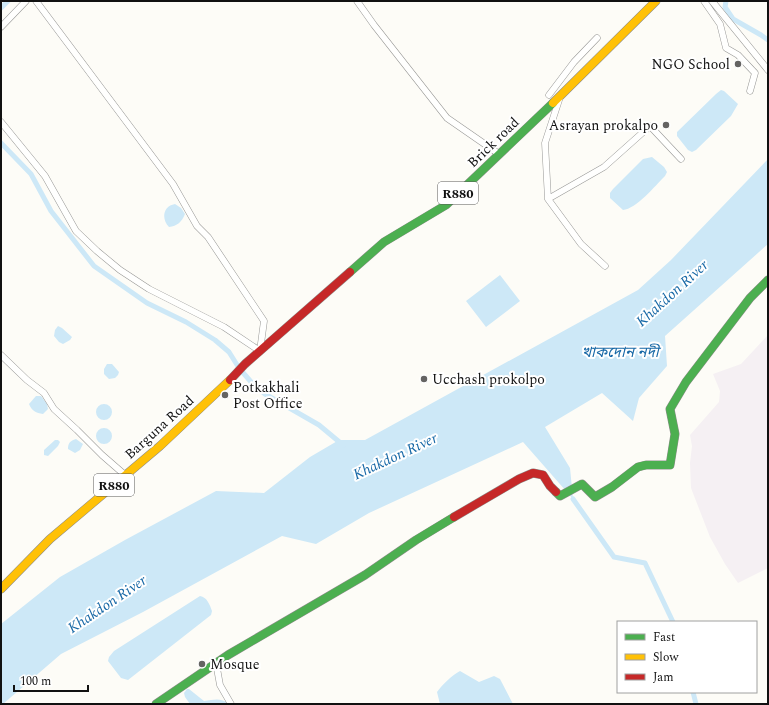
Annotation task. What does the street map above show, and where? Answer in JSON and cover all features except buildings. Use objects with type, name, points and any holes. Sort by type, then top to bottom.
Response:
[{"type":"main road","name":"Brick road","points":[[245,364],[384,242],[446,204],[564,92],[656,1]]},
{"type":"main road","points":[[156,704],[216,663],[366,575],[416,540],[479,502],[533,473],[543,475],[550,486],[560,496],[582,484],[595,497],[612,487],[638,467],[646,465],[670,465],[675,434],[670,409],[686,382],[750,298],[768,280]]},
{"type":"main road","name":"Barguna Road","points":[[1,589],[50,539],[160,446],[245,364]]},
{"type":"street","points":[[1,27],[26,1]]},
{"type":"street","points":[[1,122],[45,176],[76,231],[96,251],[120,270],[149,289],[224,327],[260,351],[264,321],[208,237],[197,226],[173,184],[36,1]]},
{"type":"street","points":[[357,1],[447,118],[499,154]]},
{"type":"street","points":[[704,1],[720,24],[726,48],[738,55],[755,73],[750,91]]},
{"type":"street","points":[[712,1],[768,70]]},
{"type":"street","points":[[549,95],[574,62],[597,38]]},
{"type":"street","points":[[559,82],[564,92],[545,143],[548,199],[581,244],[605,266]]},
{"type":"street","points":[[548,199],[604,167],[650,126],[681,159]]},
{"type":"street","points":[[1,354],[27,380],[44,393],[54,409],[125,475]]},
{"type":"street","points":[[216,663],[220,685],[231,704]]},
{"type":"shaded area","points":[[768,335],[768,568],[738,583],[725,564],[710,537],[691,488],[690,463],[692,446],[690,435],[719,402],[720,391],[713,374],[741,364]]},
{"type":"water","points":[[721,90],[738,104],[731,116],[696,150],[692,152],[688,150],[677,136],[677,132]]},
{"type":"water","points":[[652,157],[664,167],[667,172],[665,176],[634,206],[623,210],[610,198],[610,193],[643,159]]},
{"type":"water","name":"খাকদোন নদী","points":[[768,159],[768,244],[665,336],[667,366],[639,398],[633,421],[602,393],[545,427],[570,468],[573,499],[523,442],[369,513],[316,544],[282,536],[143,612],[61,654],[3,704],[1,704],[1,624],[60,577],[216,491],[264,493],[310,457],[339,440],[365,440],[638,290],[671,260]]},
{"type":"water","points":[[175,204],[181,208],[185,214],[179,223],[169,227],[166,224],[164,213],[168,207]]},
{"type":"water","points":[[500,275],[520,301],[486,327],[466,301]]},
{"type":"water","points":[[58,326],[72,337],[63,344],[54,336],[55,330]]},
{"type":"water","points":[[107,364],[112,364],[119,372],[115,378],[109,379],[104,374],[104,369]]},
{"type":"water","points":[[36,396],[41,396],[47,404],[48,409],[43,414],[34,411],[29,404]]},
{"type":"water","points":[[101,404],[107,404],[112,409],[110,418],[107,420],[101,420],[96,415],[96,409]]},
{"type":"water","points":[[101,428],[107,428],[112,433],[110,442],[107,444],[101,444],[96,439],[96,433]]},
{"type":"water","points":[[76,439],[83,444],[80,450],[75,453],[68,449],[68,447],[70,442]]},
{"type":"water","points":[[55,440],[60,442],[58,446],[48,456],[44,455],[44,450]]},
{"type":"water","points":[[200,596],[205,598],[208,602],[212,611],[211,615],[128,680],[121,678],[108,661],[109,657],[114,651]]},
{"type":"water","points":[[460,671],[479,682],[494,676],[500,679],[513,704],[440,704],[437,692],[447,680]]},
{"type":"water","points":[[187,689],[204,701],[220,700],[229,704],[190,704],[184,693]]},
{"type":"waterway","points":[[1,8],[8,1]]},
{"type":"waterway","points":[[726,1],[725,7],[733,19],[768,40]]},
{"type":"waterway","points":[[1,143],[31,174],[51,211],[94,266],[147,303],[186,322],[215,340],[229,352],[239,368],[252,383],[265,394],[319,425],[343,445]]},
{"type":"waterway","points":[[573,499],[614,557],[645,563],[673,621]]},
{"type":"waterway","points":[[693,693],[696,704]]},
{"type":"traffic: fast","points":[[350,272],[384,242],[446,205],[553,103]]},
{"type":"traffic: fast","points":[[556,492],[560,496],[582,484],[595,497],[612,487],[638,467],[646,465],[670,465],[675,434],[670,409],[686,382],[750,298],[768,280]]},
{"type":"traffic: fast","points":[[156,704],[228,655],[365,575],[416,540],[454,517]]},
{"type":"traffic: slow","points":[[553,103],[656,1]]},
{"type":"traffic: slow","points":[[1,589],[50,539],[160,446],[230,380]]},
{"type":"traffic: jam","points":[[230,380],[245,364],[350,272]]},
{"type":"traffic: jam","points":[[454,517],[519,479],[533,473],[543,475],[556,492]]},
{"type":"place","name":"NGO School","points":[[738,64]]},
{"type":"place","name":"Asrayan prokalpo","points":[[666,125]]},
{"type":"place","name":"Ucchash prokolpo","points":[[424,379]]},
{"type":"place","name":"Potkakhali Post Office","points":[[225,395]]},
{"type":"place","name":"Mosque","points":[[202,664]]},
{"type":"water label","name":"Khakdon River","points":[[672,293]]},
{"type":"water label","name":"Khakdon River","points":[[395,456]]},
{"type":"water label","name":"Khakdon River","points":[[107,604]]}]
